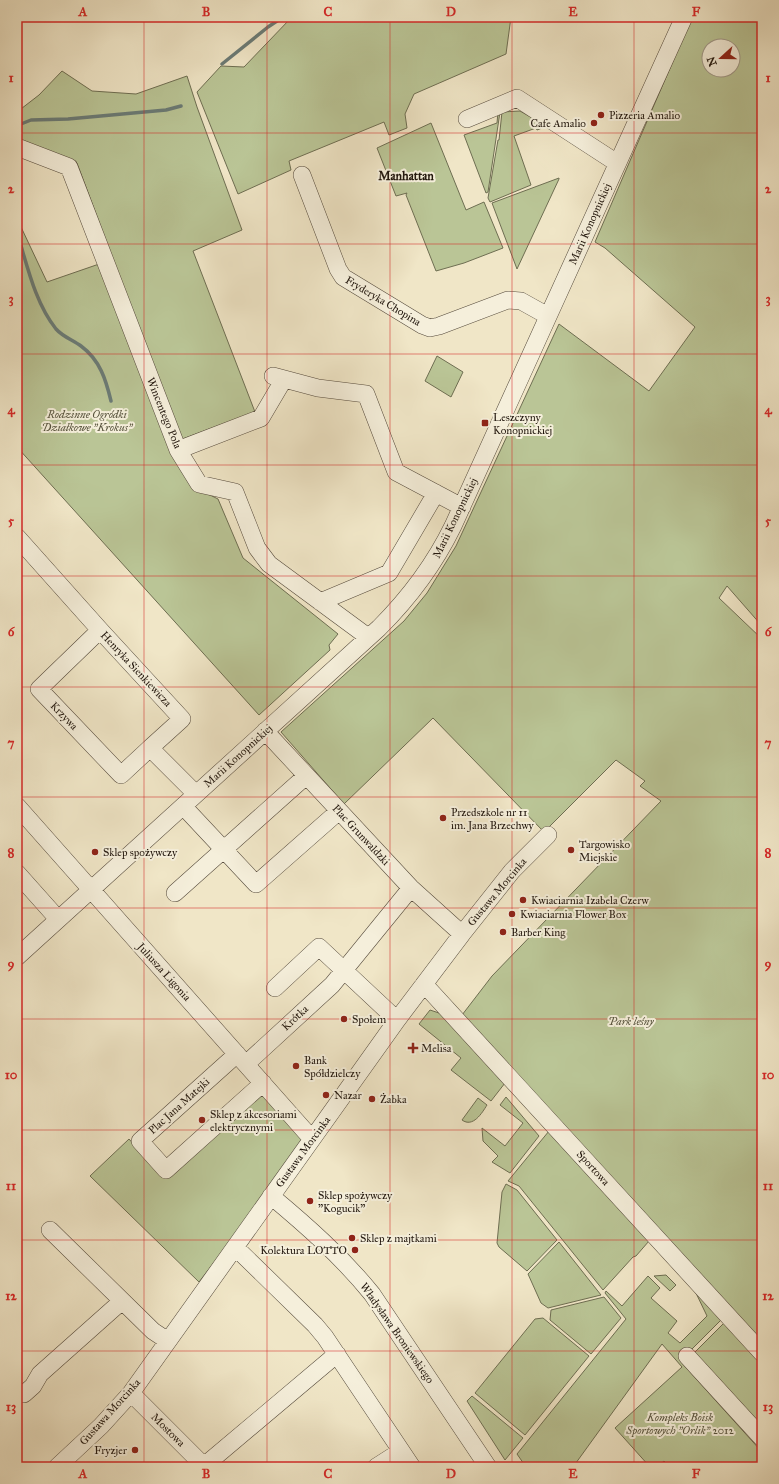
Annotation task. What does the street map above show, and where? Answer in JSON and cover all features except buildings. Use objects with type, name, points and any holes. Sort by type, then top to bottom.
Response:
[{"type":"street","name":"Marii Konopnickiej","points":[[17,957],[394,613],[425,575],[446,541],[462,507],[684,17]]},
{"type":"street","points":[[466,119],[517,98],[617,164]]},
{"type":"street","name":"Wincentego Pola","points":[[17,147],[69,167],[178,450],[199,484],[235,492],[257,548],[269,564],[368,637]]},
{"type":"street","name":"Fryderyka Chopina","points":[[302,175],[338,270],[343,277],[422,325],[430,328],[439,326],[508,300],[521,301],[548,316]]},
{"type":"street","points":[[178,450],[261,418],[278,377],[318,388],[366,394],[396,472],[462,507]]},
{"type":"street","points":[[320,602],[389,572],[436,493]]},
{"type":"street","name":"Henryka Sienkiewicza","points":[[17,537],[182,719],[150,748]]},
{"type":"street","name":"Krzywa","points":[[100,630],[39,689],[121,775],[150,748]]},
{"type":"street","name":"Plac Grunwaldzki","points":[[265,731],[411,888],[462,934]]},
{"type":"street","points":[[150,748],[190,800],[223,848],[256,884],[339,811]]},
{"type":"street","points":[[175,893],[223,848],[306,776]]},
{"type":"street","name":"Juliusza Ligonia","points":[[17,806],[312,1139]]},
{"type":"street","name":"Gustawa Morcinka","points":[[57,1467],[101,1426],[131,1393],[397,1020],[512,871],[548,836]]},
{"type":"street","points":[[18,876],[58,919]]},
{"type":"street","name":"Krótka","points":[[241,1059],[332,984],[411,888]]},
{"type":"street","points":[[275,988],[318,947],[397,1020]]},
{"type":"street","name":"Sportowa","points":[[424,984],[762,1353]]},
{"type":"street","name":"Plac Jana Matejki","points":[[241,1059],[140,1141],[166,1170],[263,1083]]},
{"type":"street","name":"Władysława Broniewskiego","points":[[272,1196],[322,1241],[353,1272],[372,1294],[488,1467]]},
{"type":"street","points":[[50,1230],[153,1331],[168,1341]]},
{"type":"street","points":[[235,1247],[315,1325],[337,1354],[412,1467]]},
{"type":"street","points":[[24,1394],[33,1386],[40,1374],[122,1301]]},
{"type":"street","points":[[204,1466],[337,1354]]},
{"type":"street","points":[[688,1356],[762,1438]]},
{"type":"street","name":"Mostowa","points":[[131,1393],[204,1466]]},
{"type":"street","points":[[376,1467],[401,1451]]},
{"type":"green space","points":[[293,17],[511,17],[506,54],[414,94],[405,114],[407,128],[389,135],[384,122],[289,161],[291,170],[238,194],[197,92],[221,66],[244,67]]},
{"type":"green space","name":"Park leśny","points":[[692,17],[762,17],[762,626],[727,586],[719,598],[762,639],[762,1352],[462,1015],[492,976],[661,801],[640,786],[645,781],[616,760],[544,832],[433,718],[344,804],[281,732],[404,621],[427,593],[456,546],[559,324],[649,391],[695,327],[605,248],[595,242]]},
{"type":"green space","points":[[62,71],[92,91],[136,94],[187,76],[242,230],[193,251],[255,412],[180,440],[77,163],[17,141],[17,112],[39,95]]},
{"type":"green space","points":[[520,111],[539,122],[542,128],[537,130],[536,128],[514,136],[531,185],[490,202],[488,198],[499,140],[502,112]]},
{"type":"green space","points":[[498,112],[500,112],[488,192],[486,193],[464,135],[497,123]]},
{"type":"green space","points":[[431,123],[466,210],[484,202],[503,248],[464,263],[436,271],[406,195],[407,193],[396,196],[377,148]]},
{"type":"green space","points":[[559,179],[517,269],[492,203]]},
{"type":"green space","name":"Rodzinne Ogródki Działkowe \"Krokus\"","points":[[17,222],[21,227],[47,282],[102,263],[198,489],[218,499],[243,558],[338,634],[329,645],[330,650],[259,715],[17,447]]},
{"type":"green space","points":[[437,356],[463,372],[451,397],[425,381]]},
{"type":"green space","points":[[430,1010],[442,1014],[505,1083],[491,1101],[451,1070],[461,1058],[419,1024]]},
{"type":"green space","points":[[260,1091],[307,1142],[199,1282],[90,1176],[129,1139],[162,1176]]},
{"type":"green space","points":[[506,1097],[539,1136],[510,1173],[492,1162],[498,1156],[483,1141],[482,1128],[505,1146],[523,1123],[500,1105]]},
{"type":"green space","points":[[478,1098],[487,1105],[483,1112],[473,1121],[466,1122],[462,1120]]},
{"type":"green space","points":[[549,1131],[649,1241],[603,1290],[519,1186],[508,1181]]},
{"type":"green space","points":[[506,1184],[517,1190],[557,1240],[527,1271],[499,1247],[497,1243],[502,1192]]},
{"type":"green space","points":[[559,1242],[601,1295],[548,1308],[541,1303],[528,1274]]},
{"type":"green space","points":[[666,1275],[676,1285],[670,1291],[654,1276]]},
{"type":"green space","name":"Kompleks Boisk Sportowych \"Orlik\" 2012","points":[[648,1276],[660,1288],[651,1298],[677,1321],[668,1333],[680,1343],[707,1316],[695,1291],[721,1320],[680,1361],[762,1452],[762,1467],[749,1467],[746,1463],[742,1467],[670,1467],[664,1461],[657,1467],[650,1467],[615,1428],[682,1367],[662,1344],[573,1467],[526,1467],[517,1454],[626,1319],[605,1293],[606,1291],[622,1306]]},
{"type":"green space","points":[[604,1297],[621,1318],[591,1354],[550,1320],[551,1310]]},
{"type":"green space","points":[[543,1318],[589,1356],[525,1435],[475,1393],[535,1319]]},
{"type":"green space","points":[[724,1323],[762,1365],[762,1428],[694,1353]]},
{"type":"green space","points":[[472,1396],[523,1438],[505,1460],[467,1401]]},
{"type":"waterway","points":[[222,64],[268,27],[283,17]]},
{"type":"waterway","points":[[21,124],[31,120],[68,119],[166,110],[181,106]]},
{"type":"waterway","points":[[17,236],[33,286],[43,309],[56,329],[81,346],[98,364],[111,401]]},
{"type":"place","name":"Pizzeria Amalio","points":[[601,115]]},
{"type":"place","name":"Cafe Amalio","points":[[594,123]]},
{"type":"place","name":"Leszczyny Konopnickiej","points":[[485,423]]},
{"type":"place","name":"Przedszkole nr 11 im. Jana Brzechwy","points":[[443,818]]},
{"type":"place","name":"Targowisko Miejskie","points":[[571,850]]},
{"type":"place","name":"Sklep spożywczy","points":[[95,852]]},
{"type":"place","name":"Kwiaciarnia Izabela Czerw","points":[[523,900]]},
{"type":"place","name":"Kwiaciarnia Flower Box","points":[[512,914]]},
{"type":"place","name":"Barber King","points":[[503,932]]},
{"type":"place","name":"Społem","points":[[344,1019]]},
{"type":"place","name":"Melisa","points":[[413,1048]]},
{"type":"place","name":"Bank Spółdzielczy","points":[[296,1066]]},
{"type":"place","name":"Nazar","points":[[326,1095]]},
{"type":"place","name":"Żabka","points":[[372,1099]]},
{"type":"place","name":"Sklep z akcesoriami elektrycznymi","points":[[202,1120]]},
{"type":"place","name":"Sklep spożywczy \"Kogucik\"","points":[[310,1201]]},
{"type":"place","name":"Sklep z majtkami","points":[[352,1238]]},
{"type":"place","name":"Kolektura LOTTO","points":[[355,1250]]},
{"type":"place","name":"Fryzjer","points":[[135,1450]]},
{"type":"district","name":"Manhattan","points":[[406,176]]}]
